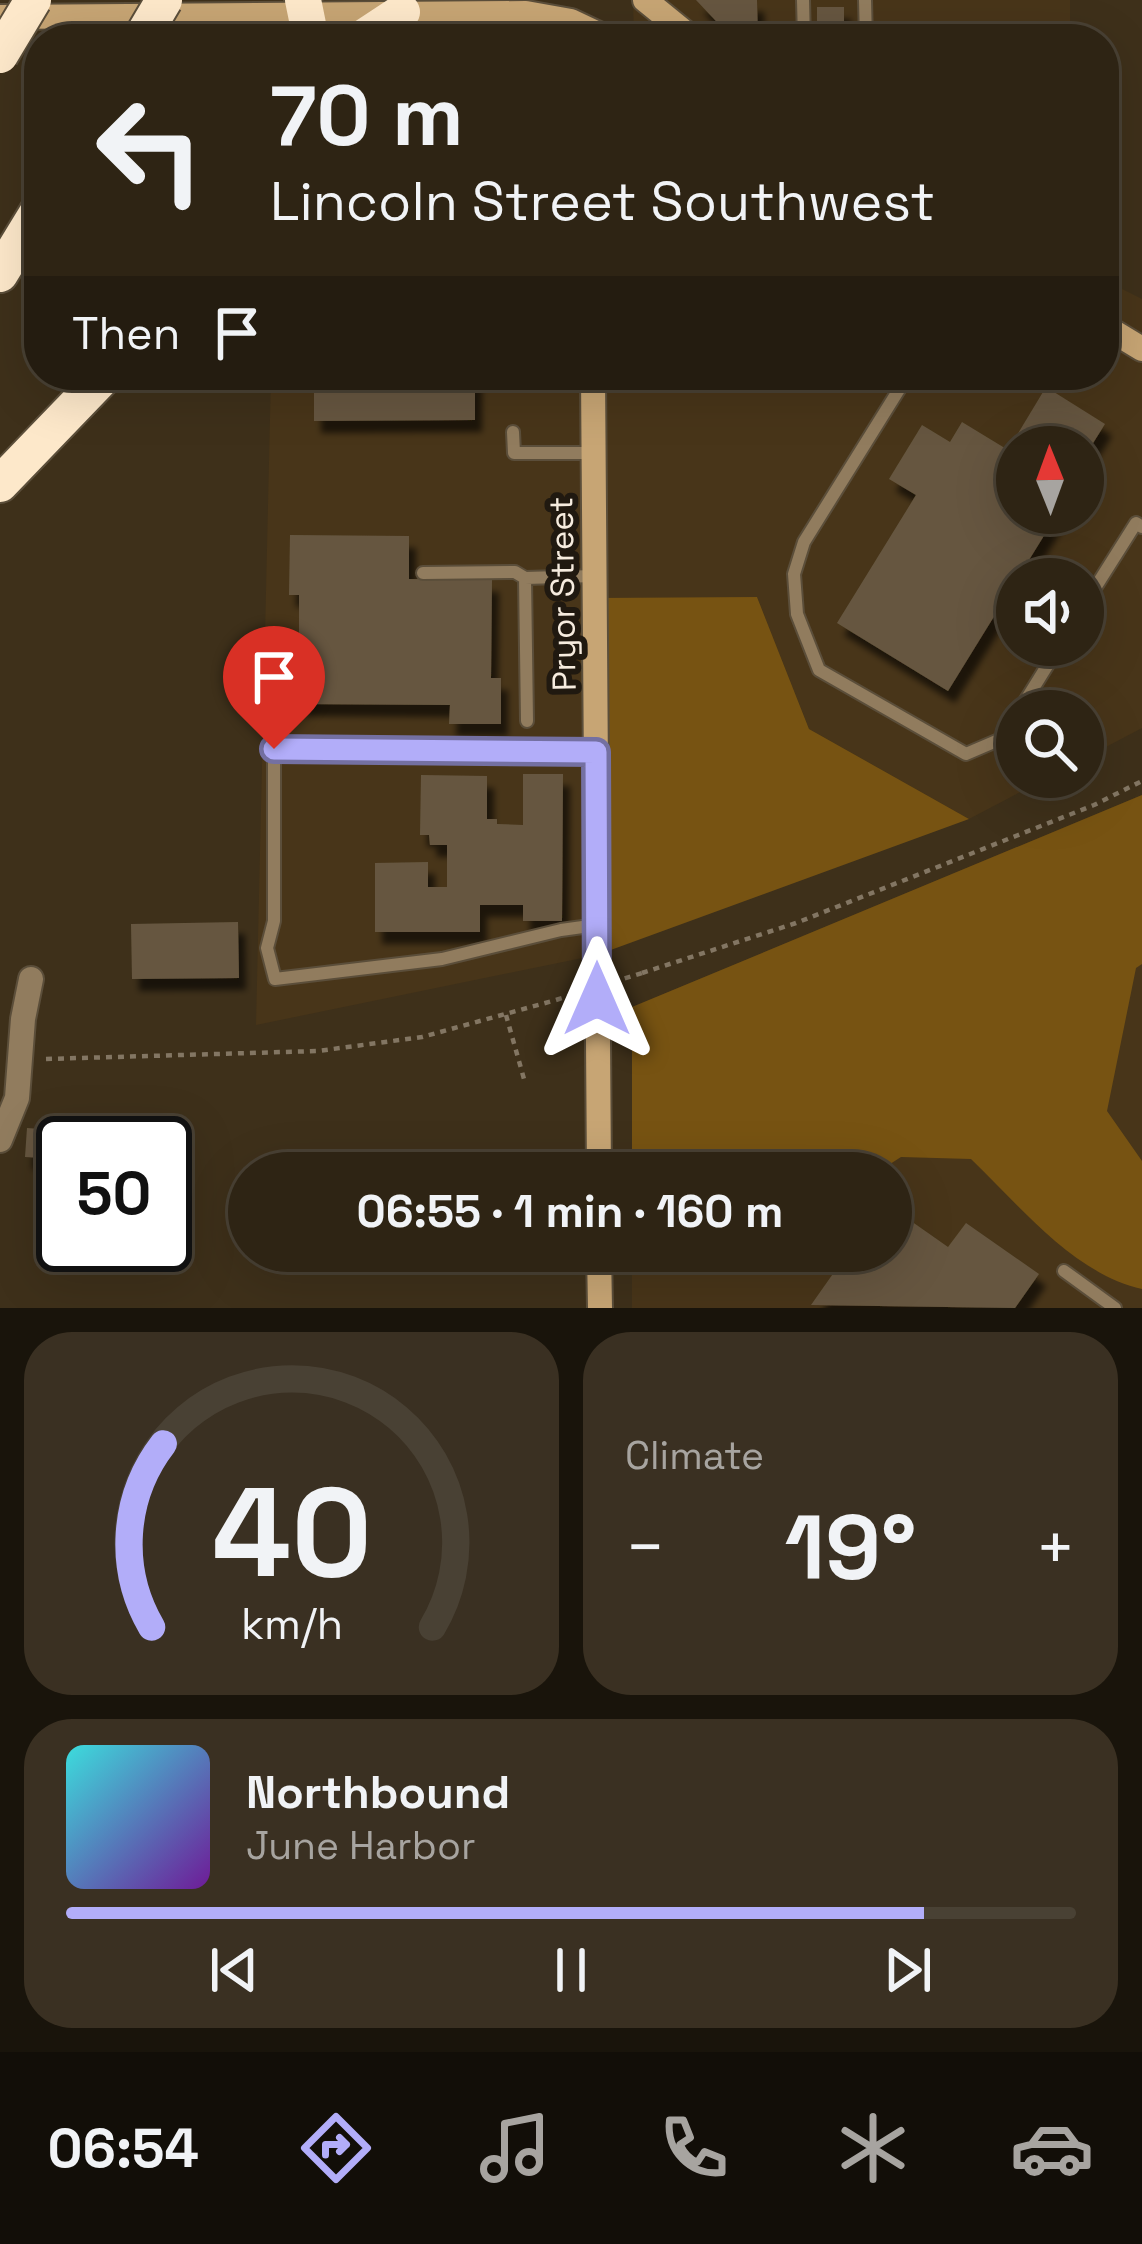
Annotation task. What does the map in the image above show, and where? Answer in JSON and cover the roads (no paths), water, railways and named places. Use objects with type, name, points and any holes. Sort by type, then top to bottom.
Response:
[{"type":"highway","points":[[0,55],[33,0]]},
{"type":"highway","points":[[384,24],[402,12]]},
{"type":"highway","points":[[0,274],[24,234]]},
{"type":"highway","points":[[0,484],[91,390]]},
{"type":"main road","points":[[645,0],[675,24]]},
{"type":"main road","points":[[0,16],[548,14],[570,24]]},
{"type":"main road","name":"Pryor Street","points":[[593,390],[598,1152]]},
{"type":"main road","points":[[599,1272],[600,1308]]},
{"type":"street","points":[[274,749],[596,752]]},
{"type":"street","points":[[0,1140],[17,1098],[31,979]]},
{"type":"lane","points":[[899,390],[804,542],[794,574],[797,614],[820,670],[966,754],[996,741]]},
{"type":"lane","points":[[513,432],[514,453],[594,453]]},
{"type":"lane","points":[[1104,574],[1136,523],[1142,526]]},
{"type":"lane","points":[[423,573],[596,576]]},
{"type":"lane","points":[[525,578],[527,721]]},
{"type":"lane","points":[[274,749],[274,921],[267,948],[275,980],[442,959],[597,926]]},
{"type":"lane","points":[[1064,1271],[1115,1308]]}]
